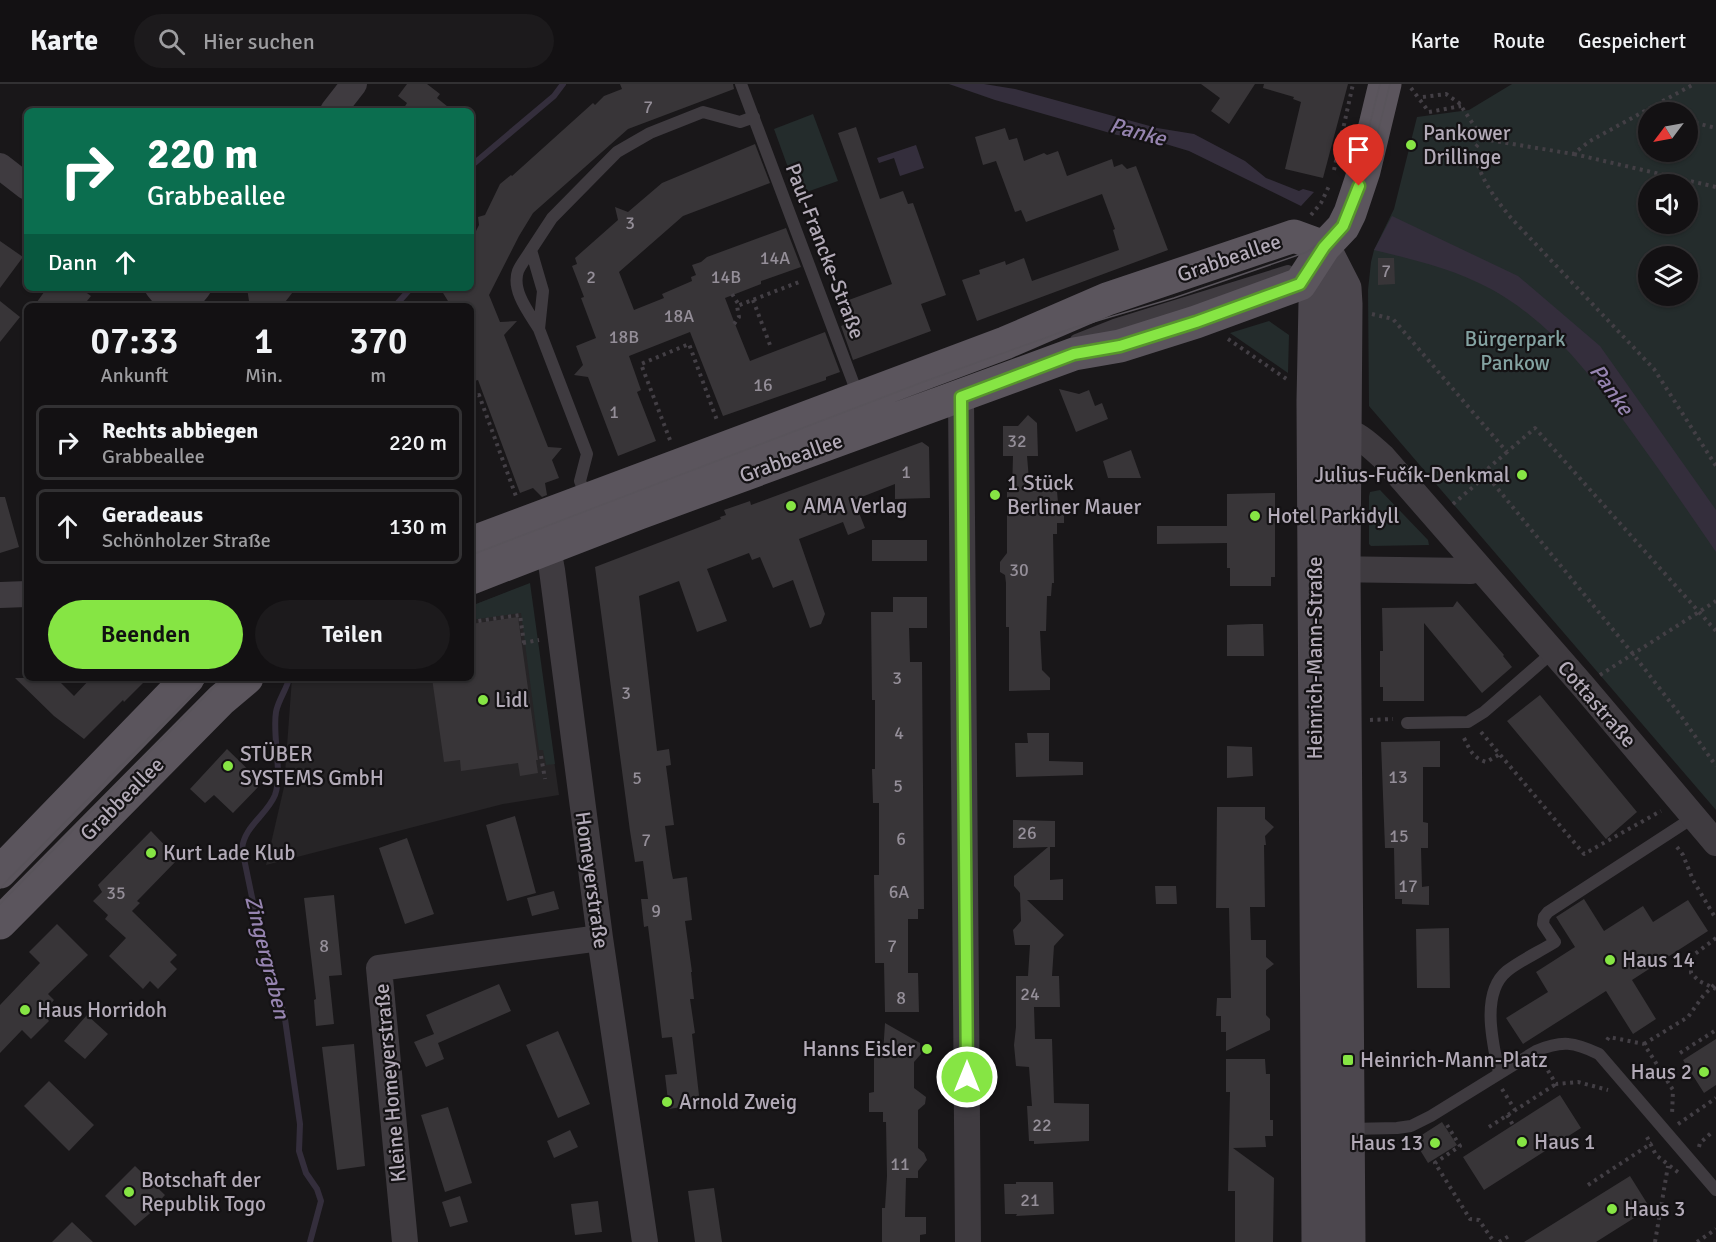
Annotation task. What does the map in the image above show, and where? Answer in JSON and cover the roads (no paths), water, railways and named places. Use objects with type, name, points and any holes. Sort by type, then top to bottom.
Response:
[{"type":"main road","points":[[1320,250],[1343,226],[1355,201],[1385,84]]},
{"type":"main road","name":"Grabbeallee","points":[[474,542],[538,527],[961,397],[1074,354],[1120,346],[1290,290],[1300,284],[1320,250],[1294,236],[1107,299],[865,408],[587,500],[538,527],[474,576]]},
{"type":"main road","name":"Heinrich-Mann-Straße","points":[[1320,250],[1315,302],[1313,429],[1329,569],[1331,850],[1338,1117],[1349,1242]]},
{"type":"main road","name":"Heinrich-Mann-Straße","points":[[1320,250],[1345,288],[1346,429],[1329,569]]},
{"type":"main road","name":"Grabbeallee","points":[[0,872],[185,681]]},
{"type":"main road","name":"Grabbeallee","points":[[0,923],[221,700],[243,681]]},
{"type":"main road","name":"Heinrich-Mann-Straße","points":[[1318,1242],[1338,1117]]},
{"type":"street","points":[[335,108],[354,84]]},
{"type":"street","points":[[0,166],[24,185]]},
{"type":"street","points":[[161,291],[172,303]]},
{"type":"street","points":[[181,303],[189,299],[196,291]]},
{"type":"street","points":[[961,397],[968,1242]]},
{"type":"street","points":[[1313,429],[1346,429]]},
{"type":"street","name":"Cottastraße","points":[[1346,429],[1366,441],[1383,457],[1583,686],[1716,843]]},
{"type":"street","name":"Homeyerstraße","points":[[538,527],[645,1242]]},
{"type":"street","points":[[1329,569],[1471,571],[1477,566]]},
{"type":"street","points":[[0,595],[24,594]]},
{"type":"street","name":"Kleine Homeyerstraße","points":[[405,1242],[379,968],[600,938]]},
{"type":"lane","name":"Paul-Francke-Straße","points":[[741,84],[865,408]]},
{"type":"lane","points":[[587,500],[580,481],[587,454],[539,329],[523,303],[517,287],[517,273],[552,218],[617,152],[650,133],[703,112],[740,122],[754,117]]},
{"type":"lane","points":[[531,250],[543,291],[539,329]]},
{"type":"lane","points":[[474,563],[538,527],[865,408]]},
{"type":"lane","points":[[1407,723],[1471,720],[1484,712],[1553,652]]},
{"type":"lane","points":[[1496,1074],[1490,1033],[1493,988],[1506,972],[1555,942],[1543,924],[1544,917],[1548,912],[1666,835],[1687,809]]},
{"type":"lane","points":[[1338,1117],[1397,1128],[1411,1126],[1439,1112],[1496,1074],[1536,1051],[1554,1043],[1579,1044],[1599,1054],[1716,1190]]},
{"type":"water","name":"Panke","points":[[949,84],[984,84],[1015,89],[1157,128],[1194,134],[1245,161],[1266,178],[1299,191],[1303,189],[1314,192],[1301,206],[1189,151],[1149,139],[1117,135],[995,100]]},
{"type":"water","points":[[916,145],[924,168],[900,176],[894,158],[879,163],[877,158]]},
{"type":"water","name":"Panke","points":[[1392,216],[1518,276],[1600,346],[1716,510],[1716,552],[1590,376],[1534,319],[1491,289],[1463,276],[1419,261],[1374,250]]},
{"type":"waterway","name":"Zingergraben","points":[[474,163],[554,96],[563,84]]},
{"type":"waterway","name":"Zingergraben","points":[[398,303],[408,291]]},
{"type":"waterway","name":"Zingergraben","points":[[288,681],[276,712],[278,776],[275,795],[267,809],[251,827],[242,849],[269,979],[284,1012],[300,1124],[299,1151],[306,1173],[317,1189],[321,1201],[310,1242]]},
{"type":"tram line","points":[[474,554],[923,382],[1073,328],[1174,298],[1307,252],[1328,236],[1343,214],[1359,167],[1380,84]]},
{"type":"tram line","points":[[1303,266],[1331,249],[1346,233],[1353,221],[1361,200],[1390,84]]},
{"type":"tram line","points":[[0,888],[205,681]]},
{"type":"tram line","points":[[0,904],[220,681]]},
{"type":"place","name":"Pankower Drillinge","points":[[1411,145]]},
{"type":"place","name":"Julius-Fučík-Denkmal","points":[[1522,475]]},
{"type":"place","name":"1 Stück Berliner Mauer","points":[[995,495]]},
{"type":"place","name":"AMA Verlag","points":[[791,506]]},
{"type":"place","name":"Hotel Parkidyll","points":[[1255,516]]},
{"type":"place","name":"Lidl","points":[[483,700]]},
{"type":"place","name":"STÜBER SYSTEMS GmbH","points":[[228,766]]},
{"type":"place","name":"Kurt Lade Klub","points":[[151,853]]},
{"type":"place","name":"Haus 14","points":[[1610,960]]},
{"type":"place","name":"Haus Horridoh","points":[[25,1010]]},
{"type":"place","name":"Hanns Eisler","points":[[927,1049]]},
{"type":"place","name":"Heinrich-Mann-Platz","points":[[1348,1060]]},
{"type":"place","name":"Haus 2","points":[[1704,1072]]},
{"type":"place","name":"Arnold Zweig","points":[[667,1102]]},
{"type":"place","name":"Haus 1","points":[[1522,1142]]},
{"type":"place","name":"Haus 13","points":[[1435,1143]]},
{"type":"place","name":"Botschaft der Republik Togo","points":[[129,1192]]},
{"type":"place","name":"Haus 3","points":[[1612,1209]]},
{"type":"park label","name":"Bürgerpark Pankow","points":[[1515,351]]}]
